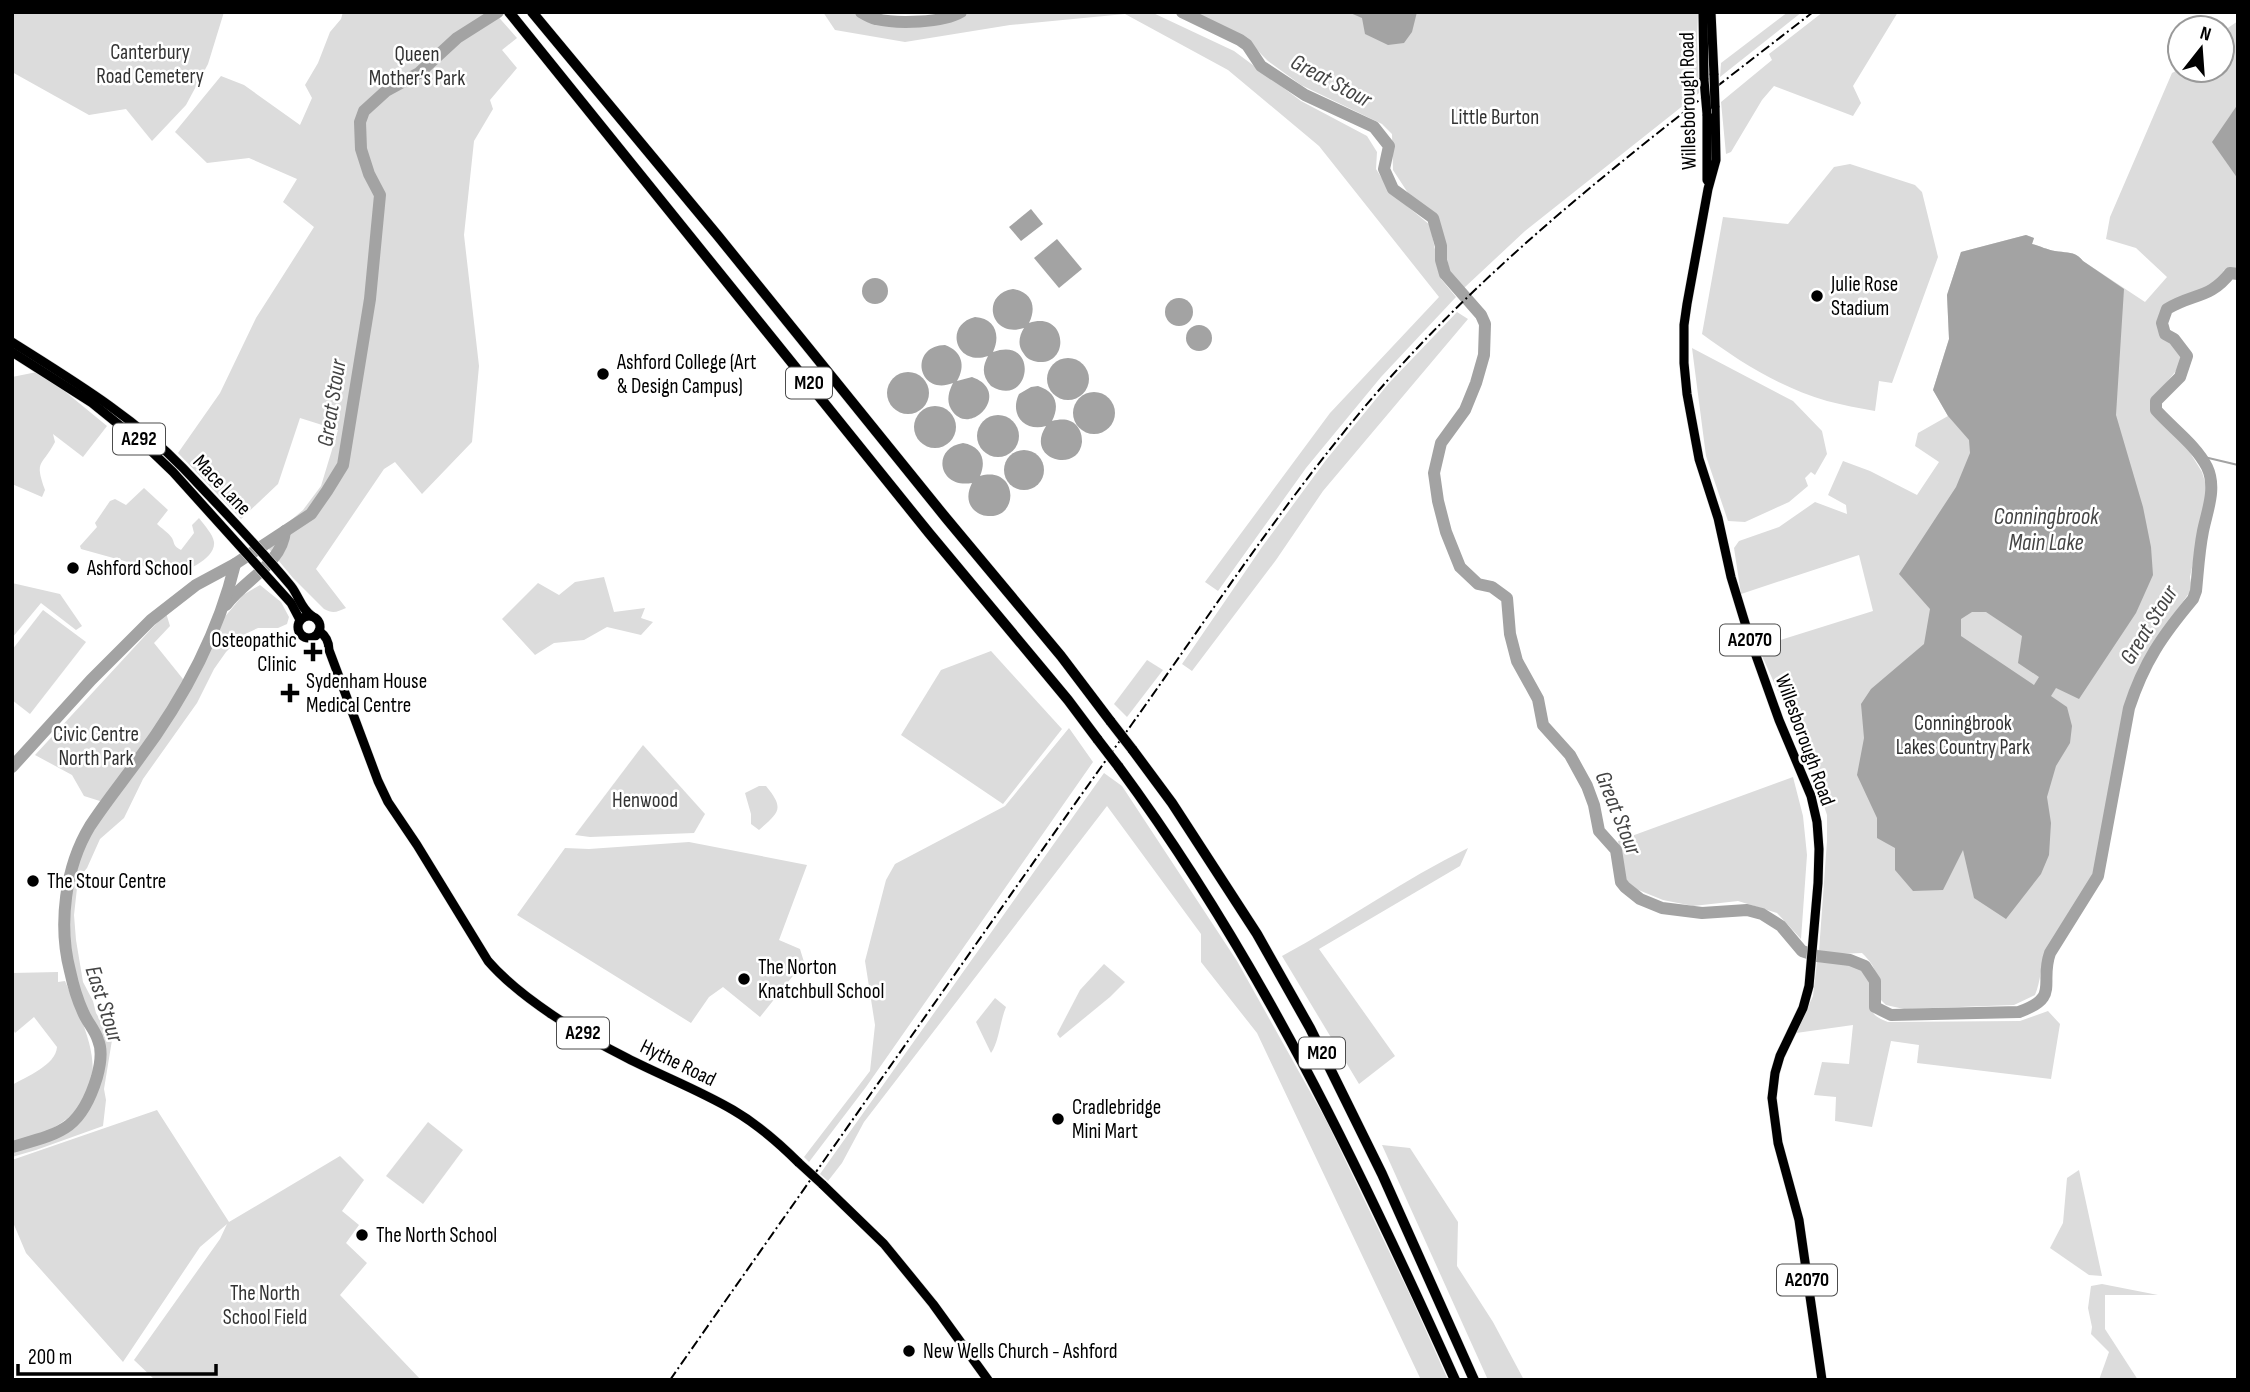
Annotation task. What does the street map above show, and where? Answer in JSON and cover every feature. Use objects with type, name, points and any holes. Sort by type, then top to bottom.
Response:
[{"type":"highway","name":"M20","points":[[509,12],[929,533],[1068,699],[1152,812],[1209,898],[1282,1023],[1391,1237],[1455,1380]]},
{"type":"highway","name":"M20","points":[[533,14],[1061,656],[1172,803],[1257,934],[1310,1028],[1382,1174],[1474,1380]]},
{"type":"main road","name":"Willesborough Road","points":[[1703,12],[1708,189]]},
{"type":"main road","name":"Willesborough Road","points":[[1711,12],[1716,160],[1708,189],[1684,325],[1684,363],[1699,459],[1718,518],[1731,577],[1779,720],[1811,796],[1817,822],[1819,849],[1811,966],[1803,1008],[1774,1073],[1772,1098],[1778,1143],[1799,1220],[1822,1380]]},
{"type":"main road","name":"Mace Lane","points":[[14,351],[77,383],[149,436],[181,466],[274,566],[312,616]]},
{"type":"main road","name":"Mace Lane","points":[[14,351],[83,397],[139,440],[173,472],[292,603],[300,620]]},
{"type":"main road","points":[[305,616],[312,616],[319,622],[316,634],[305,637],[299,633],[297,627],[300,620],[305,616]]},
{"type":"main road","name":"Hythe Road","points":[[316,634],[325,635],[329,643],[329,650],[377,781],[388,802],[496,971],[524,996],[603,1045],[734,1110],[756,1126],[884,1244],[933,1304],[988,1380]]},
{"type":"green space","name":"Canterbury Road Cemetery","points":[[12,12],[224,12],[208,64],[186,105],[152,141],[126,109],[89,115],[12,72]]},
{"type":"green space","name":"Queen Mother’s Park","points":[[343,12],[494,12],[517,38],[502,50],[517,68],[490,100],[493,109],[474,141],[464,235],[479,366],[472,442],[422,494],[395,462],[384,469],[316,569],[346,608],[333,612],[324,609],[293,578],[264,543],[303,510],[321,486],[338,430],[300,418],[278,484],[241,519],[178,453],[220,393],[256,318],[314,227],[283,202],[297,179],[249,158],[207,163],[175,132],[221,76],[244,85],[300,125],[312,98],[305,85],[318,63],[330,32],[341,19]]},
{"type":"green space","points":[[823,12],[852,12],[875,23],[905,25],[953,21],[971,12],[1151,12],[1234,51],[1301,101],[1367,136],[1377,152],[1376,169],[1391,193],[1430,225],[1441,279],[1456,297],[1381,377],[1306,468],[1218,591],[1205,582],[1330,413],[1439,297],[1319,146],[1228,70],[1125,14],[1010,25],[905,42],[835,30]]},
{"type":"green space","name":"Little Burton","points":[[1191,12],[1698,12],[1699,93],[1525,231],[1464,288],[1450,273],[1438,215],[1410,196],[1393,170],[1392,134],[1382,124],[1301,85],[1268,61],[1246,39]]},
{"type":"green space","points":[[1788,12],[1802,12],[1720,77],[1721,63]]},
{"type":"green space","points":[[1823,12],[1898,12],[1853,86],[1861,103],[1853,116],[1774,86],[1762,100],[1731,152],[1726,154],[1721,102],[1772,60],[1769,54]]},
{"type":"green space","name":"Conningbrook Lakes Country Park","points":[[2238,21],[2238,271],[2230,268],[2224,270],[2215,286],[2168,304],[2159,324],[2167,341],[2180,349],[2183,359],[2154,400],[2152,407],[2189,451],[2202,472],[2208,492],[2190,577],[2192,589],[2156,639],[2135,679],[2119,739],[2094,874],[2046,953],[2035,995],[2014,1005],[1904,1009],[1886,1005],[1878,997],[1874,968],[1862,953],[1838,954],[1819,951],[1827,815],[1809,760],[1758,647],[1873,611],[1859,555],[1741,594],[1734,548],[1739,541],[1779,527],[1815,502],[1847,514],[1846,505],[1828,495],[1843,461],[1870,471],[1917,495],[1939,462],[1915,446],[1918,433],[1948,416],[1933,390],[1949,339],[1947,295],[1961,252],[2026,235],[2034,238],[2032,244],[2077,256],[2145,302],[2167,277],[2136,248],[2106,239],[2110,217],[2167,84],[2236,84]]},
{"type":"green space","name":"Julie Rose Stadium","points":[[1850,164],[1915,185],[1922,192],[1938,257],[1892,383],[1879,381],[1875,411],[1827,401],[1793,389],[1746,364],[1702,334],[1723,217],[1788,224],[1834,167]]},
{"type":"green space","points":[[1457,312],[1468,319],[1323,491],[1276,560],[1192,671],[1182,664],[1262,547],[1326,460],[1389,383]]},
{"type":"green space","points":[[1692,348],[1793,401],[1822,431],[1827,454],[1815,475],[1811,472],[1805,478],[1808,486],[1789,502],[1745,522],[1728,521],[1706,456]]},
{"type":"green space","points":[[37,372],[51,380],[107,426],[83,457],[53,434],[55,442],[40,468],[45,490],[42,497],[12,484],[12,377]]},
{"type":"green space","points":[[144,488],[168,510],[157,524],[181,550],[194,533],[192,525],[199,518],[214,542],[205,559],[191,568],[171,574],[81,549],[80,546],[97,527],[95,523],[110,501],[115,499],[126,505]]},
{"type":"green space","points":[[604,577],[614,612],[645,608],[641,618],[653,622],[641,635],[607,627],[584,640],[554,643],[535,655],[502,619],[538,583],[559,595],[575,582]]},
{"type":"green space","points":[[12,583],[60,594],[82,626],[76,630],[41,603],[12,638]]},
{"type":"green space","points":[[260,585],[281,602],[289,617],[287,624],[278,628],[258,628],[243,635],[226,652],[197,703],[143,779],[124,818],[100,839],[87,868],[78,879],[74,915],[83,982],[96,1013],[112,1040],[104,1089],[106,1100],[103,1126],[12,1157],[12,1145],[64,1129],[83,1112],[98,1071],[97,1038],[83,1013],[65,944],[67,896],[81,842],[95,818],[158,734],[196,677],[218,635],[223,619],[243,595]]},
{"type":"green space","points":[[43,610],[86,642],[30,714],[12,700],[12,650]]},
{"type":"green space","name":"Civic Centre North Park","points":[[166,613],[170,626],[154,643],[187,684],[103,802],[84,796],[72,775],[35,755]]},
{"type":"green space","points":[[991,651],[1062,729],[1003,804],[901,735],[941,670]]},
{"type":"green space","points":[[1147,660],[1163,670],[1127,717],[1114,704]]},
{"type":"green space","points":[[1069,728],[1093,762],[866,1087],[809,1162],[804,1157],[870,1071],[875,1025],[865,961],[886,880],[895,864],[1005,806]]},
{"type":"green space","name":"Henwood","points":[[643,745],[705,814],[694,833],[590,837],[575,835]]},
{"type":"green space","points":[[1104,773],[1122,786],[1237,961],[1326,1120],[1448,1380],[1421,1380],[1257,1033],[1201,962],[1201,934],[1107,806],[864,1122],[842,1163],[828,1181],[820,1174]]},
{"type":"green space","points":[[1793,777],[1803,816],[1807,855],[1801,939],[1777,913],[1738,901],[1693,906],[1663,900],[1636,889],[1626,880],[1618,841]]},
{"type":"green space","points":[[759,786],[766,786],[776,800],[777,810],[759,830],[751,824],[745,793]]},
{"type":"green space","points":[[689,842],[807,865],[779,940],[800,949],[804,962],[760,1017],[723,987],[709,997],[691,1023],[517,915],[565,848],[589,849]]},
{"type":"green space","points":[[1468,848],[1460,866],[1319,949],[1395,1056],[1359,1084],[1282,956]]},
{"type":"green space","points":[[1817,962],[1846,963],[1863,969],[1870,985],[1871,1008],[1875,1016],[1888,1022],[2020,1021],[2048,1011],[2060,1024],[2051,1079],[1917,1063],[1919,1045],[1891,1041],[1872,1127],[1835,1121],[1836,1097],[1814,1095],[1822,1062],[1849,1064],[1853,1025],[1796,1033],[1813,996]]},
{"type":"green space","points":[[1104,964],[1125,982],[1060,1038],[1057,1034],[1080,990]]},
{"type":"green space","points":[[58,972],[58,982],[65,981],[89,1041],[92,1079],[86,1097],[73,1113],[53,1128],[12,1143],[12,1085],[46,1065],[57,1047],[34,1017],[15,1033],[12,1027],[12,973]]},
{"type":"green space","points":[[995,998],[1006,1007],[991,1053],[976,1022]]},
{"type":"green space","name":"The North School Field","points":[[157,1110],[229,1222],[340,1156],[364,1180],[342,1211],[359,1225],[346,1243],[367,1263],[340,1295],[421,1380],[155,1380],[134,1360],[220,1239],[227,1224],[200,1247],[123,1362],[26,1253],[12,1220],[12,1160]]},
{"type":"green space","points":[[428,1122],[463,1150],[423,1204],[386,1176]]},
{"type":"green space","points":[[1382,1145],[1410,1148],[1458,1222],[1457,1266],[1493,1322],[1524,1380],[1488,1380]]},
{"type":"green space","points":[[2079,1170],[2102,1276],[2089,1275],[2050,1248],[2063,1223],[2067,1178]]},
{"type":"green space","points":[[2102,1284],[2158,1295],[2105,1295],[2105,1329],[2138,1380],[2099,1380],[2109,1352],[2091,1334],[2088,1308],[2091,1286]]},
{"type":"water","points":[[1348,12],[1417,12],[1412,32],[1404,43],[1388,45],[1365,34],[1362,18]]},
{"type":"water","points":[[2238,104],[2238,179],[2212,142]]},
{"type":"water","points":[[1031,209],[1043,224],[1021,241],[1009,227]]},
{"type":"water","name":"Conningbrook Main Lake","points":[[2026,235],[2034,238],[2032,244],[2077,256],[2124,289],[2116,415],[2143,507],[2153,575],[2136,613],[2079,699],[2056,688],[2051,696],[2067,707],[2072,726],[2070,743],[2056,766],[2047,797],[2051,823],[2049,855],[2041,874],[2006,919],[1974,898],[1963,850],[1943,890],[1913,891],[1895,870],[1895,848],[1877,838],[1877,818],[1857,775],[1864,738],[1861,704],[1871,689],[1924,644],[1930,609],[1899,574],[1956,487],[1970,453],[1969,440],[1948,416],[1933,390],[1949,339],[1947,295],[1961,252]],"holes":[[[1972,612],[1986,612],[2022,636],[2018,663],[2039,677],[2034,685],[1961,636],[1961,619]]]},
{"type":"water","points":[[1057,239],[1082,269],[1059,288],[1034,258]]},
{"type":"water","points":[[875,278],[884,282],[888,291],[884,300],[875,304],[866,300],[862,291],[866,282]]},
{"type":"water","points":[[1013,289],[1025,293],[1031,301],[1033,311],[1029,323],[1042,321],[1057,330],[1060,348],[1049,361],[1036,362],[1025,356],[1020,344],[1024,328],[1012,330],[1003,327],[993,314],[996,299]]},
{"type":"water","points":[[1179,298],[1189,302],[1193,312],[1189,322],[1179,326],[1169,322],[1165,312],[1169,302]]},
{"type":"water","points":[[975,317],[982,318],[995,328],[993,352],[1008,350],[1018,354],[1024,362],[1022,381],[1015,388],[1004,391],[991,386],[984,371],[988,356],[977,358],[961,351],[957,336],[959,328],[965,321]]},
{"type":"water","points":[[1199,325],[1209,328],[1212,338],[1209,348],[1199,351],[1189,348],[1186,338],[1189,328]]},
{"type":"water","points":[[945,345],[955,351],[961,360],[957,381],[972,377],[984,384],[989,393],[989,402],[977,416],[968,419],[959,417],[951,409],[949,396],[953,383],[941,385],[932,383],[925,377],[922,361],[926,353],[933,347]]},
{"type":"water","points":[[1068,358],[1083,364],[1089,379],[1083,394],[1068,400],[1053,394],[1047,379],[1053,364]]},
{"type":"water","points":[[908,372],[923,378],[929,393],[923,408],[908,414],[893,408],[887,393],[893,378]]},
{"type":"water","points":[[1038,386],[1049,392],[1055,400],[1056,410],[1052,421],[1068,420],[1079,430],[1082,442],[1079,452],[1072,458],[1055,459],[1047,454],[1042,447],[1041,438],[1046,426],[1026,424],[1018,415],[1016,402],[1019,394]]},
{"type":"water","points":[[1094,392],[1109,398],[1115,413],[1109,428],[1094,434],[1079,428],[1073,413],[1079,398]]},
{"type":"water","points":[[935,406],[950,412],[956,427],[950,442],[935,448],[920,442],[914,427],[920,412]]},
{"type":"water","points":[[998,415],[1013,421],[1019,436],[1013,451],[998,457],[983,451],[977,436],[983,421]]},
{"type":"water","points":[[963,443],[974,447],[981,455],[983,465],[980,476],[993,475],[1002,478],[1008,485],[1010,502],[998,515],[986,516],[976,512],[969,499],[972,483],[952,480],[946,474],[943,459],[946,452]]},
{"type":"water","points":[[1024,450],[1032,451],[1038,456],[1043,462],[1043,478],[1038,484],[1032,489],[1024,490],[1016,489],[1010,484],[1005,478],[1004,470],[1005,462],[1010,456],[1016,451]]},
{"type":"waterway","name":"Great Stour","points":[[12,767],[91,680],[151,620],[196,585],[235,564],[311,514],[327,491],[343,465],[370,299],[380,195],[369,174],[361,149],[360,122],[364,111],[386,91],[419,73],[457,38],[498,12]]},
{"type":"waterway","name":"Great Stour","points":[[861,12],[885,21],[907,22],[943,18],[961,12]]},
{"type":"waterway","name":"Great Stour","points":[[1182,12],[1240,40],[1247,45],[1261,66],[1305,95],[1374,127],[1389,146],[1384,169],[1393,189],[1433,218],[1445,274],[1481,315],[1485,324],[1484,355],[1476,383],[1465,410],[1441,443],[1434,473],[1446,532],[1460,567],[1478,584],[1492,587],[1507,598],[1510,634],[1517,661],[1538,699],[1543,725],[1570,755],[1587,786],[1599,831],[1616,850],[1621,882],[1640,899],[1662,908],[1702,913],[1747,910],[1762,914],[1781,926],[1802,951],[1817,956],[1850,960],[1865,966],[1875,981],[1875,1007],[1891,1015],[2019,1012],[2040,1001],[2044,995],[2050,953],[2098,876],[2129,708],[2135,692],[2155,650],[2193,599],[2196,591],[2200,546],[2210,499],[2210,475],[2197,451],[2156,410],[2156,401],[2180,377],[2187,356],[2174,339],[2165,334],[2162,323],[2167,309],[2208,292],[2230,273],[2238,274]]},
{"type":"waterway","points":[[2200,456],[2238,465]]},
{"type":"waterway","name":"East Stour","points":[[226,605],[270,562],[282,543],[285,531]]},
{"type":"waterway","name":"East Stour","points":[[12,1147],[44,1138],[67,1127],[76,1119],[91,1095],[99,1068],[100,1049],[97,1036],[77,997],[66,953],[64,916],[75,859],[90,826],[154,738],[184,691],[219,617],[235,564]]},
{"type":"railway","points":[[670,1380],[1235,577],[1343,433],[1421,344],[1466,298],[1561,212],[1813,12]]},
{"type":"place","name":"Julie Rose Stadium","points":[[1817,296]]},
{"type":"place","name":"Ashford College (Art & Design Campus)","points":[[603,374]]},
{"type":"place","name":"Ashford School","points":[[73,568]]},
{"type":"place","name":"Osteopathic Clinic","points":[[313,652]]},
{"type":"place","name":"Sydenham House Medical Centre","points":[[290,693]]},
{"type":"place","name":"The Stour Centre","points":[[33,881]]},
{"type":"place","name":"The Norton Knatchbull School","points":[[744,979]]},
{"type":"place","name":"Cradlebridge Mini Mart","points":[[1058,1119]]},
{"type":"place","name":"The North School","points":[[362,1235]]},
{"type":"place","name":"New Wells Church - Ashford","points":[[909,1351]]}]
